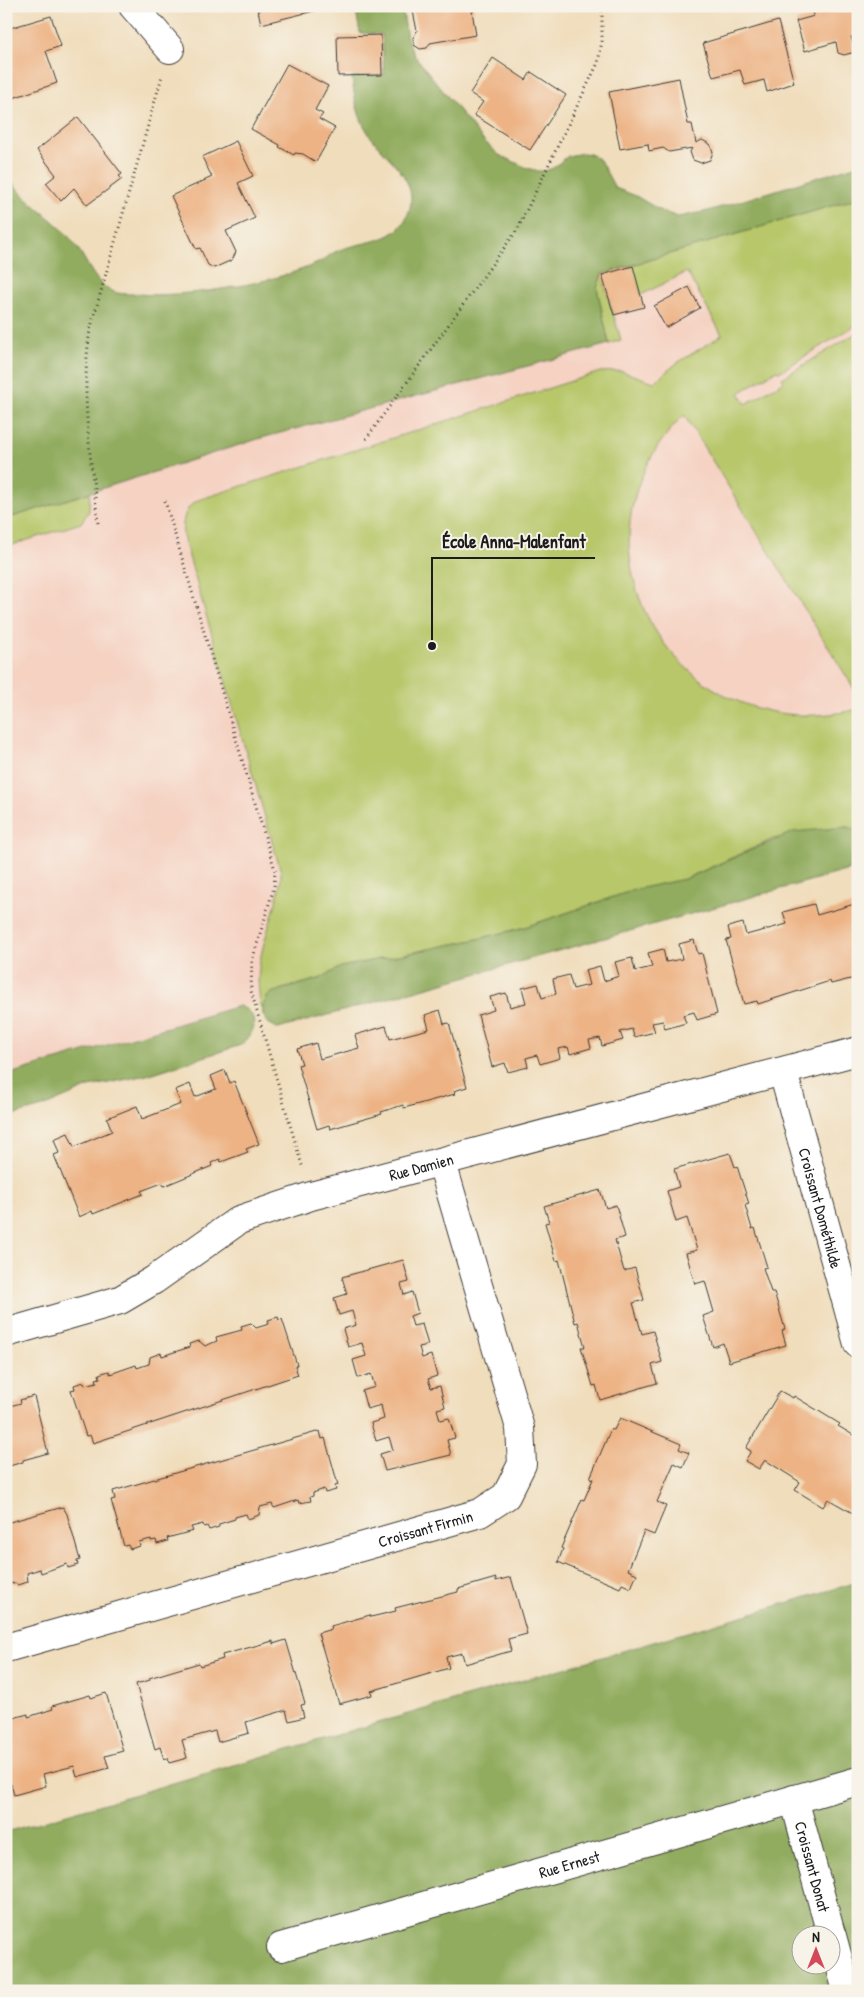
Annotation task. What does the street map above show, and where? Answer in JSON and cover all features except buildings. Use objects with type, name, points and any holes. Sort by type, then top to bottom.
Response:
[{"type":"street","points":[[133,6],[170,49]]},
{"type":"street","name":"Rue Damien","points":[[6,1333],[120,1300],[154,1280],[239,1220],[311,1196],[442,1163],[858,1051]]},
{"type":"street","name":"Croissant Dométhilde","points":[[784,1072],[858,1344]]},
{"type":"street","name":"Croissant Firmin","points":[[6,1648],[480,1513],[506,1496],[522,1464],[520,1428],[442,1163]]},
{"type":"street","name":"Rue Ernest","points":[[281,1947],[858,1781]]},
{"type":"street","name":"Croissant Donat","points":[[794,1799],[828,1924]]},
{"type":"street","name":"Croissant Donat","points":[[842,1974],[847,1991]]},
{"type":"path","points":[[366,439],[506,248],[527,213],[598,63],[602,41],[602,6]]},
{"type":"path","points":[[98,523],[86,413],[87,351],[90,330],[170,49]]},
{"type":"path","points":[[165,502],[276,870],[274,887],[252,961],[251,991],[311,1196]]},
{"type":"shaded area","points":[[858,198],[858,773],[637,889],[6,1075],[6,519],[258,439],[609,344],[597,288],[602,274]]},
{"type":"green space","points":[[355,6],[402,6],[407,38],[414,55],[482,139],[499,155],[525,167],[537,171],[545,171],[553,168],[568,156],[583,153],[590,154],[600,160],[615,188],[636,196],[661,211],[678,217],[708,211],[858,165],[858,198],[602,274],[597,288],[609,344],[258,439],[6,519],[6,172],[21,192],[68,236],[97,280],[109,290],[117,293],[179,294],[253,283],[299,271],[321,262],[337,251],[390,235],[405,220],[410,208],[411,196],[403,176],[373,140],[358,112],[352,77],[384,75],[382,34],[360,33]]},
{"type":"green space","points":[[858,198],[858,324],[779,372],[777,370],[739,393],[746,404],[784,381],[782,378],[858,332],[858,695],[684,415],[646,467],[630,522],[633,577],[654,628],[689,670],[736,700],[793,715],[858,709],[858,830],[847,827],[773,839],[685,879],[637,889],[522,928],[341,967],[319,979],[282,989],[267,997],[263,1006],[263,1015],[258,974],[262,950],[278,896],[281,872],[183,536],[183,525],[187,511],[198,500],[600,372],[621,371],[654,382],[677,363],[722,335],[687,272],[641,295],[632,266],[602,276],[621,340],[609,344],[597,288],[602,274]]},
{"type":"green space","points":[[90,492],[89,511],[81,523],[6,547],[6,519]]},
{"type":"green space","points":[[847,827],[858,830],[856,868],[279,1029],[268,1023],[263,1015],[263,1006],[267,997],[273,992],[319,979],[341,967],[522,928],[637,889],[685,879],[793,832]]},
{"type":"green space","points":[[239,1006],[251,1014],[254,1024],[250,1035],[241,1045],[147,1075],[89,1087],[43,1107],[6,1117],[6,1075]]},
{"type":"green space","points":[[858,1582],[858,1991],[6,1991],[6,1832]]},
{"type":"place","name":"École Anna-Malenfant","points":[[432,646]]}]
